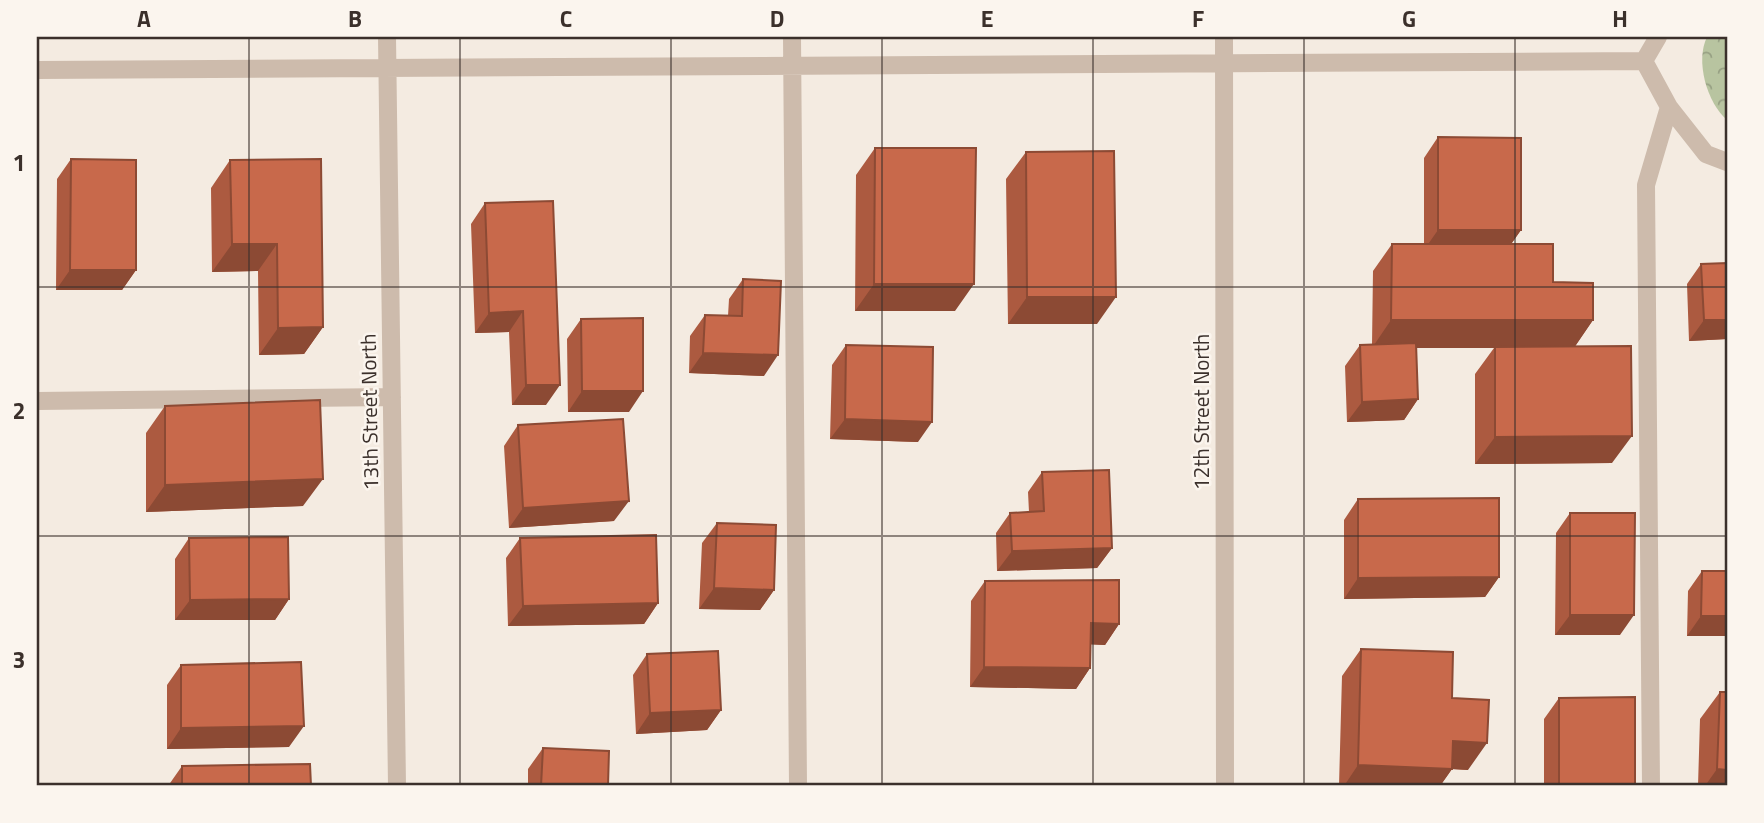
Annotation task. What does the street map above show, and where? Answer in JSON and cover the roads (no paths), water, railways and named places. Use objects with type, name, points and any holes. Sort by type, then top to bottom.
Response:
[{"type":"street","name":"13th Street North","points":[[387,37],[397,786]]},
{"type":"street","points":[[792,37],[798,786]]},
{"type":"street","name":"12th Street North","points":[[1224,37],[1225,786]]},
{"type":"street","points":[[1644,61],[1658,37]]},
{"type":"street","points":[[37,70],[1644,61]]},
{"type":"street","points":[[1644,61],[1669,107],[1706,154],[1727,162]]},
{"type":"street","points":[[1651,786],[1646,185],[1669,107]]},
{"type":"street","points":[[37,401],[392,397]]}]
